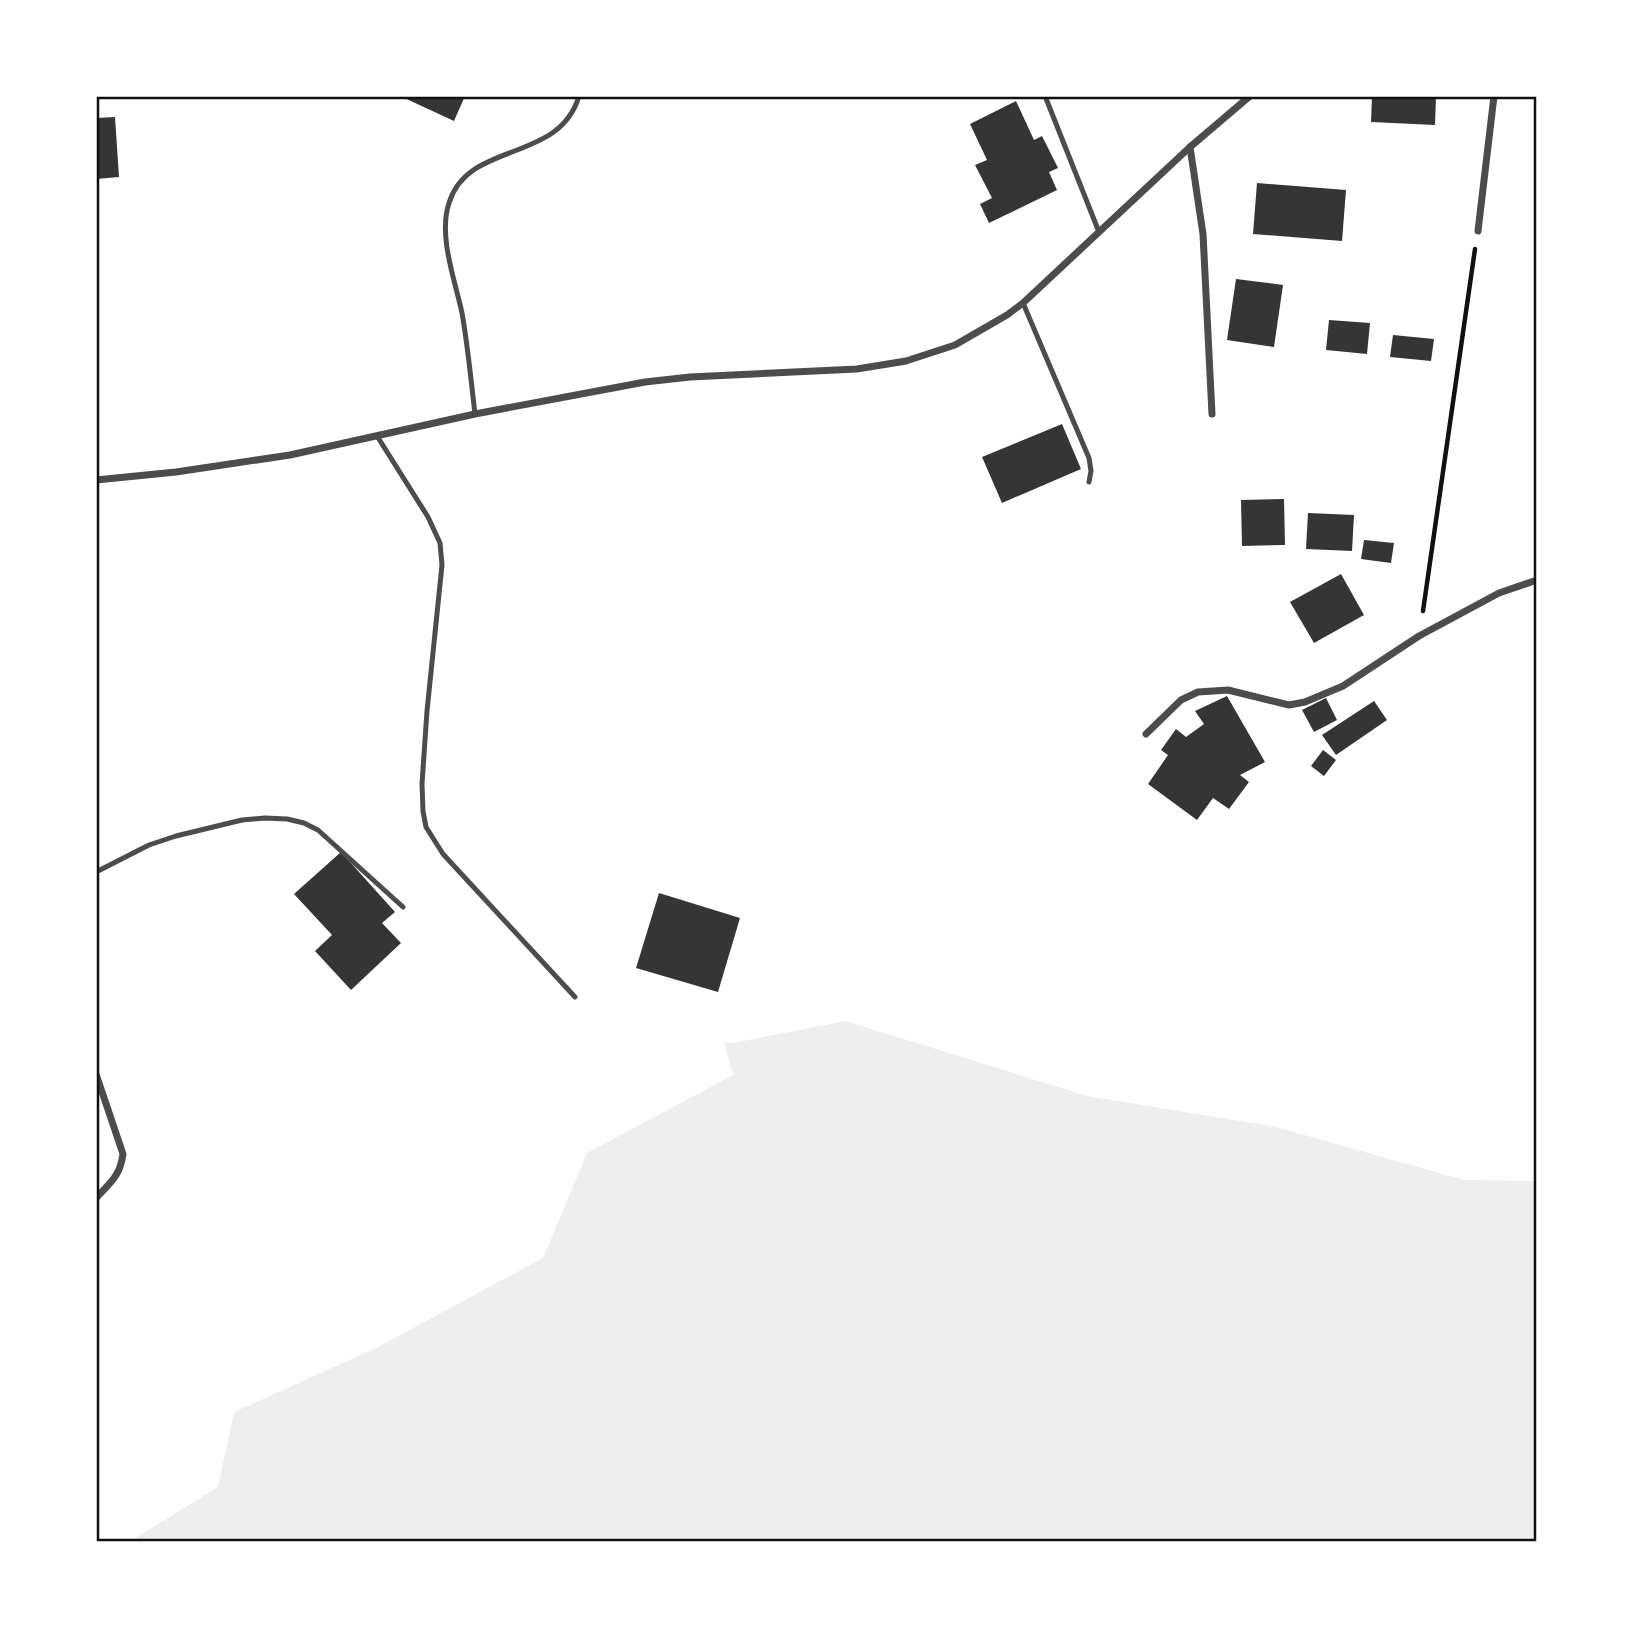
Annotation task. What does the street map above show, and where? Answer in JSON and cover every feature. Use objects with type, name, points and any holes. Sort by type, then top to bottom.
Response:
[{"type":"street","points":[[96,480],[176,472],[289,455],[475,414],[645,382],[690,377],[857,369],[906,361],[955,345],[1023,303],[1190,147],[1250,96]]},
{"type":"street","points":[[1478,231],[1494,96]]},
{"type":"street","points":[[1190,147],[1203,234],[1212,414]]},
{"type":"street","points":[[1146,734],[1181,700],[1198,692],[1228,690],[1289,705],[1304,702],[1343,686],[1419,636],[1499,593],[1537,580]]},
{"type":"street","points":[[96,1074],[123,1154],[116,1177],[96,1198]]},
{"type":"lane","points":[[475,414],[464,325],[445,230],[448,204],[455,187],[472,169],[545,139],[561,127],[575,109],[579,96]]},
{"type":"lane","points":[[1045,96],[1099,232]]},
{"type":"lane","points":[[1023,303],[1088,458],[1091,471],[1089,482]]},
{"type":"lane","points":[[377,436],[428,517],[440,543],[442,565],[422,784],[426,827],[443,854],[575,998]]},
{"type":"lane","points":[[96,872],[149,845],[176,836],[242,820],[288,819],[318,830],[403,907]]},
{"type":"path","points":[[1419,636],[1478,231]]},
{"type":"shaded area","points":[[846,1021],[1087,1096],[1276,1127],[1464,1180],[1537,1181],[1537,1542],[129,1542],[218,1487],[234,1412],[376,1348],[543,1258],[587,1153],[733,1075],[724,1043]]},
{"type":"building","points":[[400,96],[465,96],[454,121]]},
{"type":"building","points":[[1372,96],[1436,96],[1435,125],[1371,122]]},
{"type":"building","points":[[1016,101],[1034,140],[1042,136],[1058,168],[1049,172],[1057,190],[989,223],[980,204],[992,198],[975,165],[987,160],[970,124]]},
{"type":"building","points":[[115,117],[119,177],[96,179],[96,118]]},
{"type":"building","points":[[1257,183],[1346,190],[1342,241],[1253,234]]},
{"type":"building","points":[[1236,279],[1283,285],[1274,347],[1227,340]]},
{"type":"building","points":[[1329,320],[1370,323],[1367,354],[1326,350]]},
{"type":"building","points":[[1393,335],[1434,339],[1431,361],[1390,357]]},
{"type":"building","points":[[1062,424],[1081,469],[1002,503],[982,457]]},
{"type":"building","points":[[1284,499],[1285,545],[1242,546],[1241,500]]},
{"type":"building","points":[[1308,513],[1354,515],[1352,551],[1306,549]]},
{"type":"building","points":[[1364,540],[1394,543],[1391,563],[1361,559]]},
{"type":"building","points":[[1341,574],[1364,615],[1314,643],[1290,602]]},
{"type":"building","points":[[1227,696],[1265,762],[1240,775],[1249,782],[1229,809],[1213,798],[1197,820],[1148,784],[1168,755],[1161,750],[1176,729],[1186,737],[1204,724],[1195,711]]},
{"type":"building","points":[[1326,698],[1337,720],[1314,732],[1302,710]]},
{"type":"building","points":[[1374,701],[1387,720],[1336,755],[1322,735]]},
{"type":"building","points":[[1323,750],[1336,760],[1324,776],[1311,766]]},
{"type":"building","points":[[341,852],[395,912],[382,923],[401,943],[351,990],[315,951],[332,935],[294,894]]},
{"type":"building","points":[[659,893],[740,918],[718,992],[636,968]]}]
